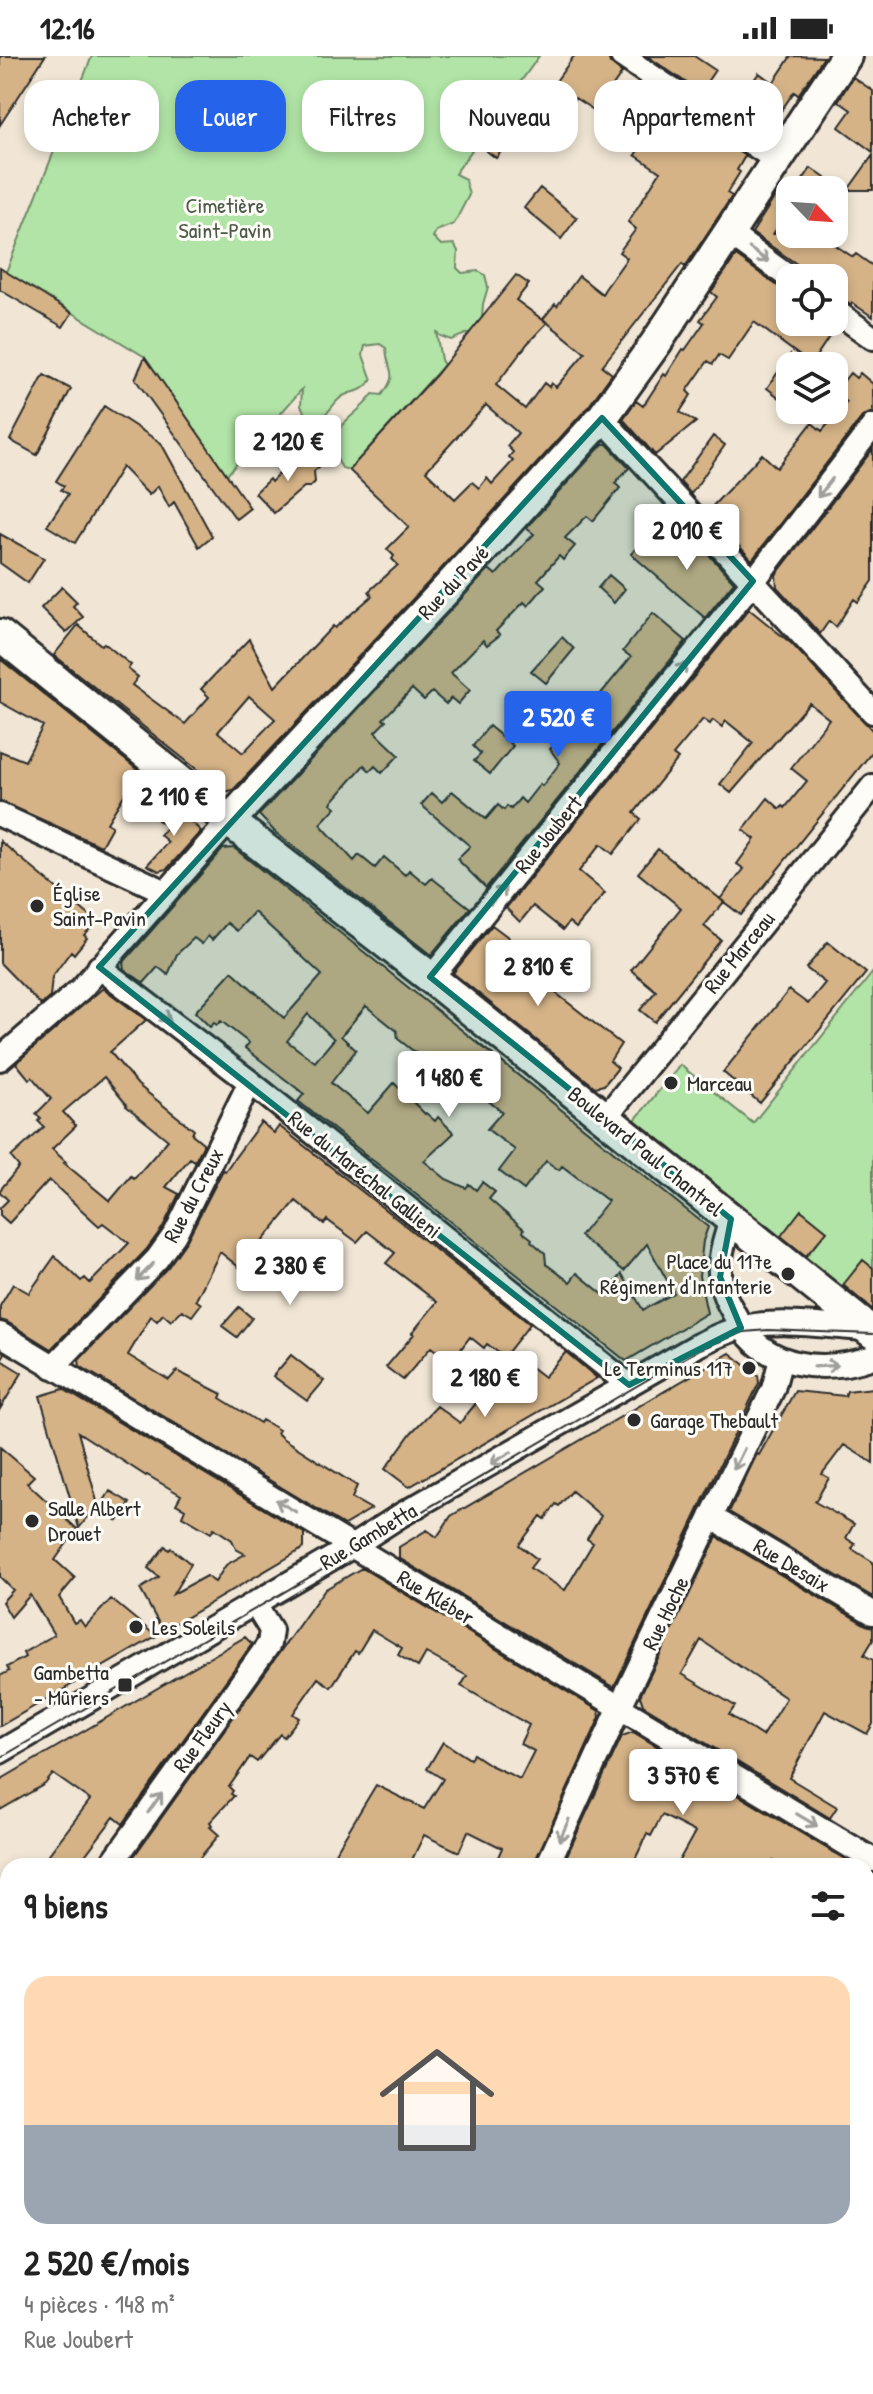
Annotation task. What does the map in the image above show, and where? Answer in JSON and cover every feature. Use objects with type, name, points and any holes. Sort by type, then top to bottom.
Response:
[{"type":"street","points":[[622,56],[776,160]]},
{"type":"street","name":"Rue du Pavé","points":[[0,1059],[81,989],[229,821],[602,418],[656,343],[846,56]]},
{"type":"street","points":[[727,232],[776,268]]},
{"type":"street","points":[[848,320],[873,338]]},
{"type":"street","points":[[602,418],[873,712]]},
{"type":"street","name":"Rue Joubert","points":[[431,978],[753,581],[873,426]]},
{"type":"street","name":"Boulevard Paul Chantrel","points":[[0,635],[731,1219],[871,1340]]},
{"type":"street","name":"Rue Marceau","points":[[605,1118],[873,786]]},
{"type":"street","points":[[0,815],[166,892]]},
{"type":"street","name":"Rue du Maréchal Gallieni","points":[[99,967],[250,1082],[629,1385]]},
{"type":"street","name":"Rue du Creux","points":[[53,1367],[157,1259],[175,1234],[250,1082]]},
{"type":"street","points":[[731,1219],[723,1247],[720,1277],[723,1291],[741,1328],[760,1347],[797,1365],[831,1367],[871,1340]]},
{"type":"street","name":"Rue Gambetta","points":[[0,1752],[401,1515],[698,1345],[741,1328],[769,1325],[805,1325],[871,1340]]},
{"type":"street","name":"Rue Kléber","points":[[0,1334],[870,1858]]},
{"type":"street","name":"Rue Hoche","points":[[551,1858],[773,1389],[781,1359]]},
{"type":"street","name":"Rue Desaix","points":[[711,1517],[873,1613]]},
{"type":"street","name":"Rue Fleury","points":[[116,1858],[269,1644],[271,1630],[255,1604]]},
{"type":"highlighted area","points":[[602,418],[753,581],[430,977],[731,1219],[720,1277],[741,1328],[629,1385],[99,967]]},
{"type":"green space","name":"Cimetière Saint-Pavin","points":[[92,56],[539,56],[522,80],[440,80],[440,152],[471,152],[455,174],[465,179],[469,195],[454,224],[436,231],[433,237],[441,245],[454,244],[458,251],[457,268],[462,273],[478,271],[485,275],[488,287],[482,318],[471,332],[451,340],[436,331],[444,365],[349,470],[342,468],[335,454],[336,434],[373,394],[382,395],[390,381],[386,348],[380,344],[365,346],[363,355],[372,380],[364,388],[340,398],[327,413],[316,417],[308,417],[301,406],[302,389],[227,475],[145,357],[6,272],[54,152],[159,152],[159,80],[82,80]]},
{"type":"green space","points":[[873,972],[873,1299],[867,1307],[635,1120],[665,1083],[673,1089],[677,1083],[670,1078],[680,1065],[753,1123]]},
{"type":"building","points":[[0,56],[45,56],[29,80],[24,80],[24,88],[0,125]]},
{"type":"building","points":[[574,56],[608,56],[610,63],[622,73],[617,80],[594,80],[594,110],[578,100],[578,80],[557,80]]},
{"type":"building","points":[[647,56],[694,56],[715,70],[708,80],[682,80]]},
{"type":"building","points":[[791,56],[824,57],[798,95],[794,92],[783,108],[783,80],[775,80]]},
{"type":"building","points":[[759,73],[769,80],[754,80]]},
{"type":"building","points":[[853,77],[873,91],[873,152],[839,127],[851,110],[838,101]]},
{"type":"building","points":[[637,152],[739,152],[745,156],[737,170],[740,172],[727,193],[732,196],[685,267],[682,264],[602,366],[612,374],[588,407],[233,790],[225,792],[54,655],[78,625],[131,665],[128,669],[138,677],[132,685],[185,724],[209,697],[201,689],[249,639],[275,687],[333,626],[335,628],[372,596],[369,591],[398,565],[387,549],[409,527],[349,470],[436,375],[516,275],[529,284],[516,300],[547,323],[496,385],[525,409],[544,383],[556,387],[585,353],[543,319],[579,276],[602,294],[627,258],[619,252],[636,229],[628,222],[660,172],[635,155]],"holes":[[[486,405],[518,433],[507,446],[513,452],[509,457],[513,461],[492,484],[487,478],[479,488],[472,482],[455,499],[426,471]],[[249,696],[275,719],[243,753],[218,732]]]},
{"type":"building","points":[[873,155],[873,190],[848,190]]},
{"type":"building","points":[[811,168],[822,176],[806,176]]},
{"type":"building","points":[[540,188],[577,218],[561,239],[524,208]]},
{"type":"building","points":[[776,195],[776,230],[773,234],[776,234],[776,248],[839,248],[853,257],[856,254],[873,266],[873,317],[848,303],[848,264],[797,264],[752,233]]},
{"type":"building","points":[[736,256],[776,285],[776,336],[830,336],[819,352],[795,352],[754,322],[728,360],[719,355],[713,364],[708,361],[687,391],[691,395],[680,412],[696,422],[655,455],[623,419],[636,401],[643,406],[704,323],[700,320],[717,297],[711,292]]},
{"type":"building","points":[[0,268],[72,313],[63,327],[0,290]]},
{"type":"building","points":[[145,357],[250,508],[236,519],[135,379]]},
{"type":"building","points":[[850,373],[856,378],[860,373],[873,384],[873,412],[862,417],[752,560],[707,512],[762,454],[777,468],[811,424],[822,431],[828,424],[848,424]]},
{"type":"building","points":[[44,375],[71,389],[37,455],[10,440]]},
{"type":"building","points":[[776,375],[776,395],[767,388]]},
{"type":"building","points":[[104,406],[161,443],[212,536],[199,547],[174,502],[169,507],[158,486],[149,495],[122,467],[75,543],[47,526],[68,494],[61,490],[64,486],[56,481]]},
{"type":"building","points":[[713,436],[725,445],[691,494],[680,482]]},
{"type":"building","points":[[603,444],[607,444],[629,468],[615,483],[620,488],[593,521],[587,516],[565,538],[575,546],[563,560],[559,556],[538,580],[545,586],[528,606],[524,602],[496,631],[500,635],[487,645],[483,640],[451,673],[470,690],[458,704],[451,698],[446,704],[432,692],[424,700],[412,689],[383,719],[386,721],[375,732],[399,755],[382,773],[375,766],[370,771],[364,765],[331,803],[336,807],[320,824],[354,861],[359,855],[375,868],[384,857],[405,875],[409,870],[426,884],[432,878],[470,908],[431,955],[276,833],[259,815],[489,569],[496,575],[534,534],[526,528]]},
{"type":"building","points":[[873,449],[873,581],[858,602],[854,599],[836,627],[829,621],[820,634],[777,587],[776,575]]},
{"type":"building","points":[[305,454],[319,467],[314,471],[315,482],[310,487],[304,487],[274,513],[255,493],[295,458],[298,461]]},
{"type":"building","points":[[688,532],[734,582],[705,618],[631,554],[645,538],[666,555]]},
{"type":"building","points":[[0,534],[44,558],[28,583],[0,563]]},
{"type":"building","points":[[609,575],[625,589],[614,603],[598,588]]},
{"type":"building","points":[[62,587],[77,602],[73,606],[83,617],[66,633],[41,608]]},
{"type":"building","points":[[749,609],[792,644],[873,731],[873,751],[741,915],[720,899],[744,869],[737,864],[755,839],[743,830],[768,798],[780,809],[785,808],[807,781],[791,768],[829,719],[809,703],[731,793],[720,784],[753,743],[726,721],[722,727],[713,720],[710,724],[703,719],[673,755],[678,759],[634,813],[641,819],[613,854],[601,844],[579,871],[605,893],[576,928],[569,922],[563,930],[533,906],[520,922],[506,908]]},
{"type":"building","points":[[653,613],[686,641],[486,888],[457,859],[470,846],[421,805],[432,793],[442,802],[452,791],[486,819],[498,805],[504,810],[507,806],[511,809],[520,798],[525,803],[560,763],[550,749],[565,732],[568,734],[631,657],[623,651]]},
{"type":"building","points":[[562,637],[574,649],[546,683],[531,671]]},
{"type":"building","points":[[0,659],[139,771],[107,823],[112,826],[101,846],[0,801],[0,751],[25,761],[43,726],[0,702]]},
{"type":"building","points":[[489,726],[513,746],[490,774],[474,761],[481,754],[473,746]]},
{"type":"building","points":[[172,804],[201,831],[167,869],[159,871],[147,865],[168,842],[160,835],[168,826],[158,820]]},
{"type":"building","name":"Église Saint-Pavin","points":[[0,841],[96,923],[84,935],[87,938],[74,954],[71,951],[52,977],[50,997],[41,1005],[0,963]]},
{"type":"building","points":[[234,848],[708,1227],[699,1276],[707,1313],[626,1361],[298,1101],[304,1094],[245,1048],[249,1043],[221,1021],[210,1027],[195,1012],[232,971],[284,1018],[322,975],[254,912],[237,931],[227,923],[212,940],[208,936],[202,944],[194,938],[177,954],[168,975],[158,967],[144,983],[124,969],[123,963],[223,849]],"holes":[[[366,1006],[397,1031],[398,1039],[430,1064],[427,1067],[468,1099],[475,1090],[502,1112],[487,1129],[515,1150],[499,1171],[524,1190],[546,1161],[559,1170],[562,1166],[608,1201],[580,1236],[624,1271],[647,1244],[674,1293],[643,1310],[622,1274],[605,1296],[577,1273],[570,1282],[546,1264],[545,1253],[523,1232],[524,1229],[489,1199],[495,1192],[482,1182],[476,1190],[469,1184],[466,1188],[446,1179],[424,1161],[454,1133],[438,1117],[435,1121],[425,1114],[394,1083],[368,1113],[331,1083],[356,1050],[341,1036]],[[308,1014],[334,1039],[315,1062],[287,1041]]]},
{"type":"building","points":[[658,849],[724,902],[704,926],[721,940],[655,1022],[640,1010],[656,991],[631,970],[681,908],[638,873]]},
{"type":"building","points":[[492,925],[535,965],[529,972],[621,1044],[610,1061],[618,1068],[604,1085],[595,1087],[453,973]]},
{"type":"building","points":[[828,942],[866,973],[760,1103],[723,1072],[789,990],[808,1004],[825,983],[806,968]]},
{"type":"building","points":[[103,988],[146,1020],[110,1052],[138,1085],[194,1130],[192,1134],[203,1143],[195,1161],[190,1158],[166,1187],[179,1194],[163,1227],[146,1250],[51,1349],[0,1320],[0,1306],[13,1284],[29,1293],[55,1256],[81,1281],[85,1278],[90,1283],[129,1243],[103,1223],[99,1226],[49,1180],[9,1223],[0,1215],[0,1208],[8,1200],[0,1190],[19,1167],[11,1157],[44,1127],[36,1114],[51,1099],[16,1063]],"holes":[[[104,1077],[127,1105],[168,1140],[110,1201],[64,1163],[52,1149],[76,1126],[63,1112]]]},
{"type":"building","points":[[261,1122],[274,1133],[279,1126],[530,1324],[504,1357],[487,1344],[484,1348],[470,1337],[451,1362],[431,1347],[403,1380],[386,1367],[437,1302],[386,1263],[395,1253],[367,1231],[357,1242],[327,1220],[324,1224],[296,1201],[240,1268],[220,1252],[196,1300],[201,1304],[192,1316],[182,1310],[171,1321],[163,1314],[157,1321],[151,1316],[128,1355],[169,1380],[177,1371],[222,1394],[220,1398],[260,1423],[262,1420],[279,1430],[277,1433],[282,1438],[357,1486],[352,1498],[371,1509],[344,1525],[80,1366],[79,1360],[168,1267],[187,1240],[223,1170]]},
{"type":"building","points":[[801,1210],[827,1231],[806,1256],[781,1236]]},
{"type":"building","points":[[863,1260],[873,1268],[873,1310],[843,1285]]},
{"type":"building","points":[[239,1307],[252,1318],[237,1337],[222,1326]]},
{"type":"building","points":[[0,1350],[5,1353],[1,1360],[22,1373],[0,1409]]},
{"type":"building","points":[[566,1352],[597,1378],[409,1487],[385,1469],[411,1433],[437,1406],[460,1423],[477,1402],[516,1398],[497,1383],[518,1357],[544,1377]]},
{"type":"building","points":[[730,1353],[758,1375],[759,1383],[614,1687],[399,1558],[399,1547],[427,1530],[437,1537],[451,1516]],"holes":[[[572,1491],[601,1516],[587,1539],[593,1543],[565,1590],[530,1568],[537,1559],[519,1545],[541,1516],[545,1519],[556,1504],[559,1506]]]},
{"type":"building","points":[[291,1355],[324,1381],[307,1401],[273,1376]]},
{"type":"building","points":[[873,1388],[873,1463],[844,1445],[822,1474],[829,1478],[815,1502],[854,1524],[846,1538],[855,1544],[852,1549],[873,1562],[873,1597],[729,1512],[757,1454],[795,1391],[845,1396],[847,1391]]},
{"type":"building","points":[[63,1389],[304,1533],[304,1548],[163,1631],[140,1589],[159,1577],[148,1568],[165,1546],[191,1564],[173,1594],[206,1576],[215,1582],[226,1565],[245,1554],[214,1528],[211,1533],[182,1516],[185,1509],[176,1504],[181,1495],[78,1432],[98,1505],[79,1528],[40,1396]]},
{"type":"building","points":[[0,1447],[34,1476],[27,1483],[77,1529],[55,1560],[75,1578],[59,1597],[74,1623],[80,1620],[85,1627],[111,1599],[156,1636],[0,1726],[0,1676],[9,1671],[7,1667],[25,1657],[23,1653],[54,1635],[30,1595],[11,1617],[2,1602],[13,1590],[0,1577]]},
{"type":"building","points":[[110,1491],[130,1503],[118,1521],[100,1507]]},
{"type":"building","points":[[717,1537],[873,1627],[873,1640],[864,1655],[873,1660],[873,1724],[867,1734],[825,1711],[789,1778],[837,1807],[830,1818],[643,1705],[640,1696]],"holes":[[[701,1640],[786,1698],[762,1736],[729,1715],[735,1706],[682,1674]]]},
{"type":"building","points":[[362,1568],[599,1711],[600,1717],[537,1858],[498,1858],[502,1848],[468,1831],[459,1852],[424,1835],[413,1858],[332,1858],[376,1785],[424,1809],[443,1779],[427,1769],[443,1742],[470,1759],[473,1754],[520,1779],[534,1751],[520,1744],[529,1725],[461,1686],[467,1676],[426,1653],[418,1667],[398,1655],[402,1648],[372,1630],[331,1687],[318,1678],[293,1714],[299,1718],[284,1737],[280,1734],[257,1762],[250,1757],[229,1787],[234,1796],[210,1822],[210,1827],[219,1835],[200,1858],[133,1858],[324,1590]]},
{"type":"building","points":[[245,1637],[252,1644],[123,1824],[114,1817],[83,1858],[46,1858],[90,1800],[53,1774],[45,1784],[0,1810],[0,1780]]},
{"type":"building","points":[[633,1732],[843,1858],[680,1858],[695,1832],[662,1815],[651,1836],[647,1834],[636,1858],[566,1858],[622,1736]]},
{"type":"tram line","points":[[0,1758],[700,1349],[744,1332],[873,1334]]},
{"type":"place","name":"Église Saint-Pavin","points":[[37,906]]},
{"type":"place","name":"Marceau","points":[[671,1083]]},
{"type":"place","name":"Place du 117e Régiment d'Infanterie","points":[[788,1274]]},
{"type":"place","name":"Le Terminus 117","points":[[749,1368]]},
{"type":"place","name":"Garage Thebault","points":[[634,1420]]},
{"type":"place","name":"Salle Albert Drouet","points":[[32,1521]]},
{"type":"place","name":"Les Soleils","points":[[136,1627]]},
{"type":"place","name":"Gambetta - Mûriers","points":[[125,1685]]}]
